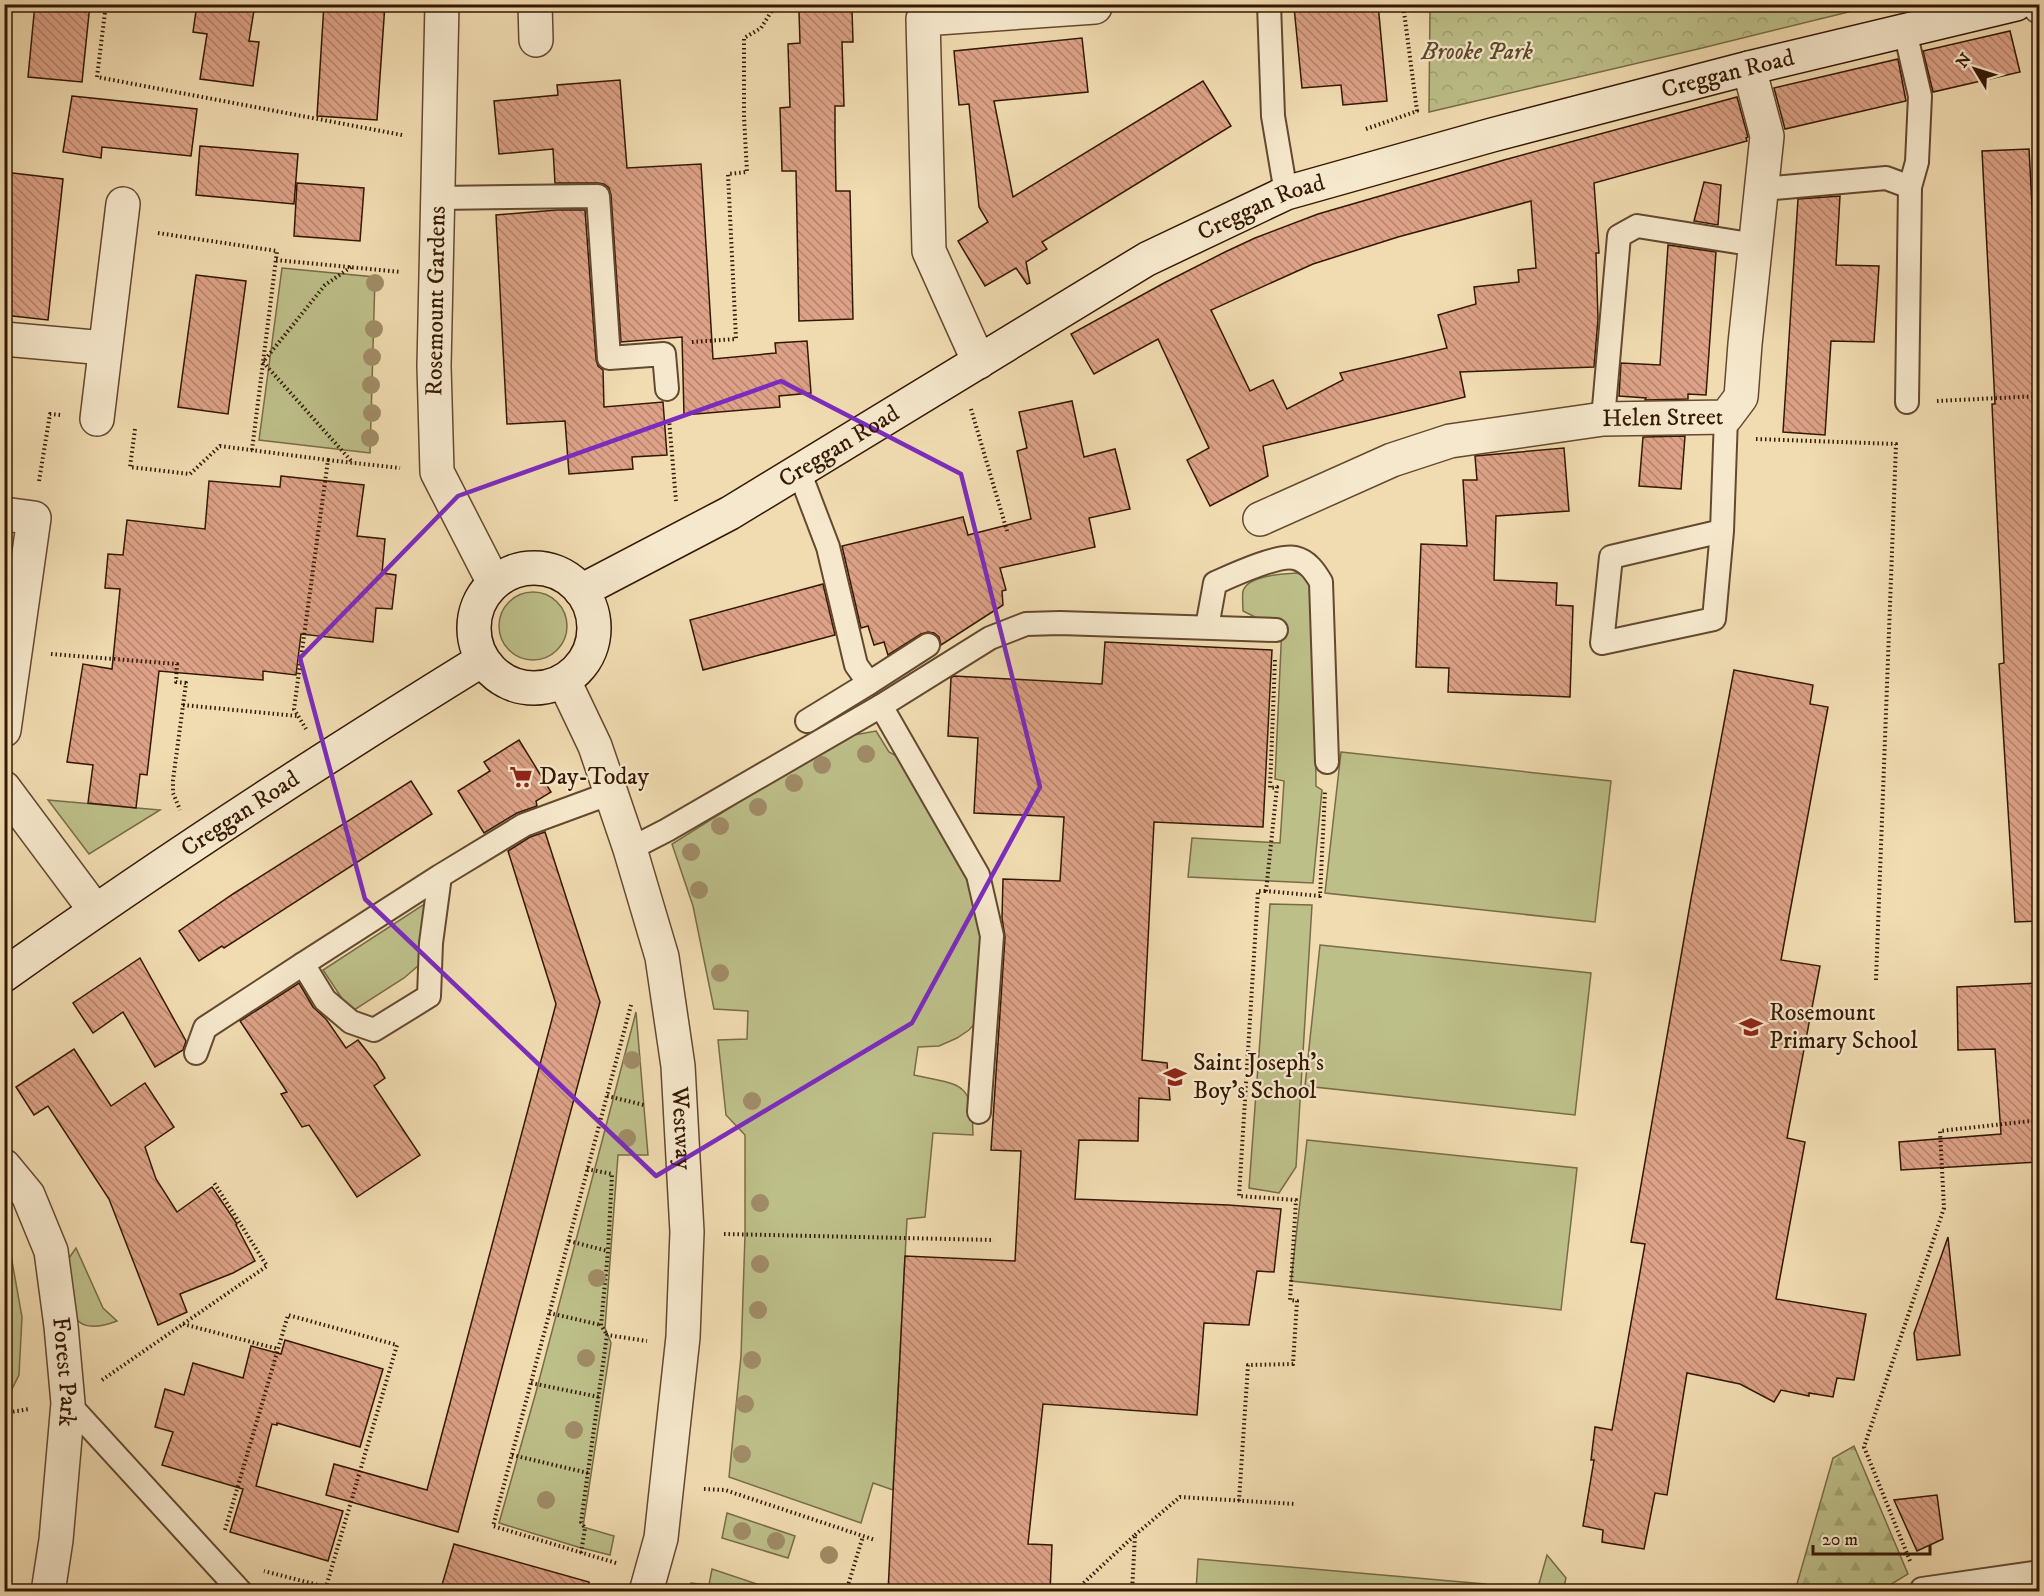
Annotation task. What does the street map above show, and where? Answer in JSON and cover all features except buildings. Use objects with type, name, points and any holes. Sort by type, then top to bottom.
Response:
[{"type":"street","name":"Rosemount Gardens","points":[[442,4],[434,366],[437,472],[494,584]]},
{"type":"street","points":[[535,4],[536,40]]},
{"type":"street","name":"Creggan Road","points":[[581,591],[730,513],[1147,259],[1286,194],[1492,135],[1749,68],[2016,4]]},
{"type":"street","points":[[970,368],[929,251],[923,19],[1095,7]]},
{"type":"street","name":"Helen Street","points":[[1260,519],[1392,460],[1450,441],[1603,419],[1726,430],[1741,397],[1767,136],[1749,68]]},
{"type":"street","points":[[97,419],[123,204]]},
{"type":"street","points":[[4,339],[105,348]]},
{"type":"street","points":[[4,730],[15,651],[19,516]]},
{"type":"street","points":[[529,568],[549,570],[567,578],[581,591],[591,609],[594,629],[590,650],[580,667],[564,681],[547,687],[528,688],[510,684],[494,674],[482,660],[475,640],[474,619],[481,599],[494,584],[510,573],[529,568]]},
{"type":"street","name":"Creggan Road","points":[[4,975],[95,910],[322,759],[482,660]]},
{"type":"street","name":"Westway","points":[[564,681],[595,746],[630,849],[662,957],[678,1066],[687,1232],[682,1345],[661,1538],[649,1582]]},
{"type":"street","points":[[4,789],[95,910]]},
{"type":"street","name":"Forest Park","points":[[4,1166],[28,1195],[51,1251],[68,1403],[56,1540],[48,1592]]},
{"type":"lane","points":[[1269,4],[1273,116],[1286,194]]},
{"type":"lane","points":[[1905,31],[1920,96],[1917,162],[1910,187],[1907,402]]},
{"type":"lane","points":[[1763,189],[1886,178],[1910,187]]},
{"type":"lane","points":[[437,198],[598,196],[609,358],[664,354],[667,389]]},
{"type":"lane","points":[[1603,419],[1619,236],[1637,226],[1756,245]]},
{"type":"lane","points":[[1722,531],[1611,557],[1602,643],[1714,619],[1722,531],[1726,430]]},
{"type":"lane","points":[[799,471],[828,547],[856,665],[869,682]]},
{"type":"lane","points":[[1207,627],[1215,584],[1265,563],[1294,558],[1313,567],[1321,582],[1327,762]]},
{"type":"lane","points":[[630,849],[667,830],[881,706],[990,638],[1026,624],[1060,623],[1276,630]]},
{"type":"lane","points":[[807,721],[928,645]]},
{"type":"lane","points":[[881,706],[978,875],[992,936],[979,1112]]},
{"type":"lane","points":[[196,1053],[205,1028],[440,876],[524,825],[611,793]]},
{"type":"lane","points":[[303,964],[326,1000],[351,1022],[374,1030],[429,996],[431,943],[440,876]]},
{"type":"lane","points":[[68,1403],[213,1557],[242,1592]]},
{"type":"lane","points":[[1922,1590],[2040,1572]]},
{"type":"path","points":[[106,4],[97,77],[439,141]]},
{"type":"path","points":[[664,354],[682,342],[736,339],[728,174],[747,172],[744,38],[761,28],[776,4]]},
{"type":"path","points":[[1364,130],[1417,111],[1403,4]]},
{"type":"path","points":[[123,204],[161,208],[158,233],[277,251],[252,450]]},
{"type":"path","points":[[276,260],[436,275]]},
{"type":"path","points":[[263,362],[325,285],[351,267]]},
{"type":"path","points":[[263,362],[354,463]]},
{"type":"path","points":[[970,368],[1007,531]]},
{"type":"path","points":[[667,389],[679,540]]},
{"type":"path","points":[[1907,402],[2040,396]]},
{"type":"path","points":[[19,516],[50,414],[97,419]]},
{"type":"path","points":[[136,420],[130,467],[190,474],[220,446],[437,472]]},
{"type":"path","points":[[1726,430],[1760,439],[1896,444],[1876,980]]},
{"type":"path","points":[[322,759],[294,709],[328,460]]},
{"type":"path","points":[[1266,891],[1277,788],[1270,788],[1276,630]]},
{"type":"path","points":[[15,651],[177,664],[176,682],[186,683],[173,793],[194,844]]},
{"type":"path","points":[[183,705],[298,716]]},
{"type":"path","points":[[1239,1500],[1248,1365],[1293,1364],[1297,1301],[1290,1300],[1296,1200],[1239,1196],[1258,891],[1320,896],[1327,762]]},
{"type":"path","points":[[632,1001],[493,1527],[581,1553],[649,1582]]},
{"type":"path","points":[[1922,1590],[1864,1447],[1944,1208],[1940,1131],[2040,1120]]},
{"type":"path","points":[[581,1553],[585,1528],[581,1522],[608,1335],[601,1325],[612,1174],[587,1169]]},
{"type":"path","points":[[68,1403],[267,1266],[213,1181]]},
{"type":"path","points":[[687,1232],[994,1240]]},
{"type":"path","points":[[569,1241],[608,1251]]},
{"type":"path","points":[[549,1313],[601,1325]]},
{"type":"path","points":[[288,1315],[397,1345],[326,1587],[213,1557],[288,1315]]},
{"type":"path","points":[[182,1324],[278,1349]]},
{"type":"path","points":[[608,1335],[682,1345]]},
{"type":"path","points":[[531,1383],[598,1397]]},
{"type":"path","points":[[512,1455],[588,1473]]},
{"type":"path","points":[[667,1485],[725,1490],[875,1540]]},
{"type":"path","points":[[1077,1589],[1180,1497],[1295,1503]]},
{"type":"path","points":[[1132,1592],[1135,1535]]},
{"type":"path","points":[[846,1592],[864,1536]]},
{"type":"highlighted area","points":[[781,381],[961,474],[1040,787],[912,1023],[656,1176],[365,899],[300,658],[458,496]]},
{"type":"green space","name":"Brooke Park","points":[[1430,4],[1877,5],[1429,112]]},
{"type":"green space","points":[[282,268],[375,277],[370,453],[259,440]]},
{"type":"green space","points":[[1297,573],[1309,578],[1314,588],[1316,786],[1322,790],[1313,883],[1188,877],[1192,838],[1280,843],[1284,781],[1275,779],[1282,625],[1267,623],[1243,611],[1243,591],[1246,586],[1259,579]]},
{"type":"green space","points":[[533,592],[546,595],[557,602],[564,613],[567,626],[564,639],[557,650],[546,657],[533,660],[520,657],[509,650],[502,639],[499,626],[502,613],[509,602],[520,595]]},
{"type":"green space","points":[[876,731],[889,752],[902,759],[964,872],[980,913],[983,944],[978,1020],[957,1038],[939,1046],[918,1047],[914,1075],[943,1081],[961,1088],[970,1104],[973,1135],[933,1133],[925,1217],[907,1219],[893,1490],[873,1483],[861,1523],[729,1477],[741,1356],[745,1235],[745,1135],[726,1115],[718,1040],[747,1039],[748,1011],[714,1009],[693,906],[672,844],[843,737]]},
{"type":"green space","points":[[1341,752],[1611,781],[1595,922],[1325,893]]},
{"type":"green space","points":[[48,800],[160,810],[89,854]]},
{"type":"green space","points":[[429,901],[419,965],[404,978],[351,1012],[323,970]]},
{"type":"green space","points":[[1270,904],[1312,905],[1296,1167],[1279,1193],[1249,1188]]},
{"type":"green space","points":[[1320,945],[1591,973],[1575,1115],[1305,1086]]},
{"type":"green space","points":[[636,1012],[648,1155],[618,1155],[605,1328],[611,1343],[583,1527],[614,1536],[610,1555],[499,1523],[536,1392]]},
{"type":"green space","points":[[1307,1140],[1577,1168],[1561,1310],[1291,1281]]},
{"type":"green space","points":[[5,1222],[22,1317],[19,1375],[9,1395],[5,1424]]},
{"type":"green space","points":[[76,1248],[103,1308],[117,1321],[101,1326],[89,1326],[80,1323],[74,1316],[62,1268]]},
{"type":"green space","points":[[1854,1446],[1908,1574],[1880,1591],[1798,1591],[1797,1584],[1833,1458]]},
{"type":"green space","points":[[727,1513],[795,1536],[788,1558],[722,1538]]},
{"type":"green space","points":[[1547,1555],[1566,1578],[1563,1591],[1537,1591]]},
{"type":"green space","points":[[1198,1559],[1485,1584],[1485,1591],[1196,1591]]},
{"type":"green space","points":[[712,1569],[763,1586],[765,1591],[689,1591],[691,1583],[709,1585]]},
{"type":"place","name":"Day-Today","points":[[521,777]]},
{"type":"place","name":"Rosemount Primary School","points":[[1751,1027]]},
{"type":"place","name":"Saint Joseph's Boy's School","points":[[1175,1077]]}]
